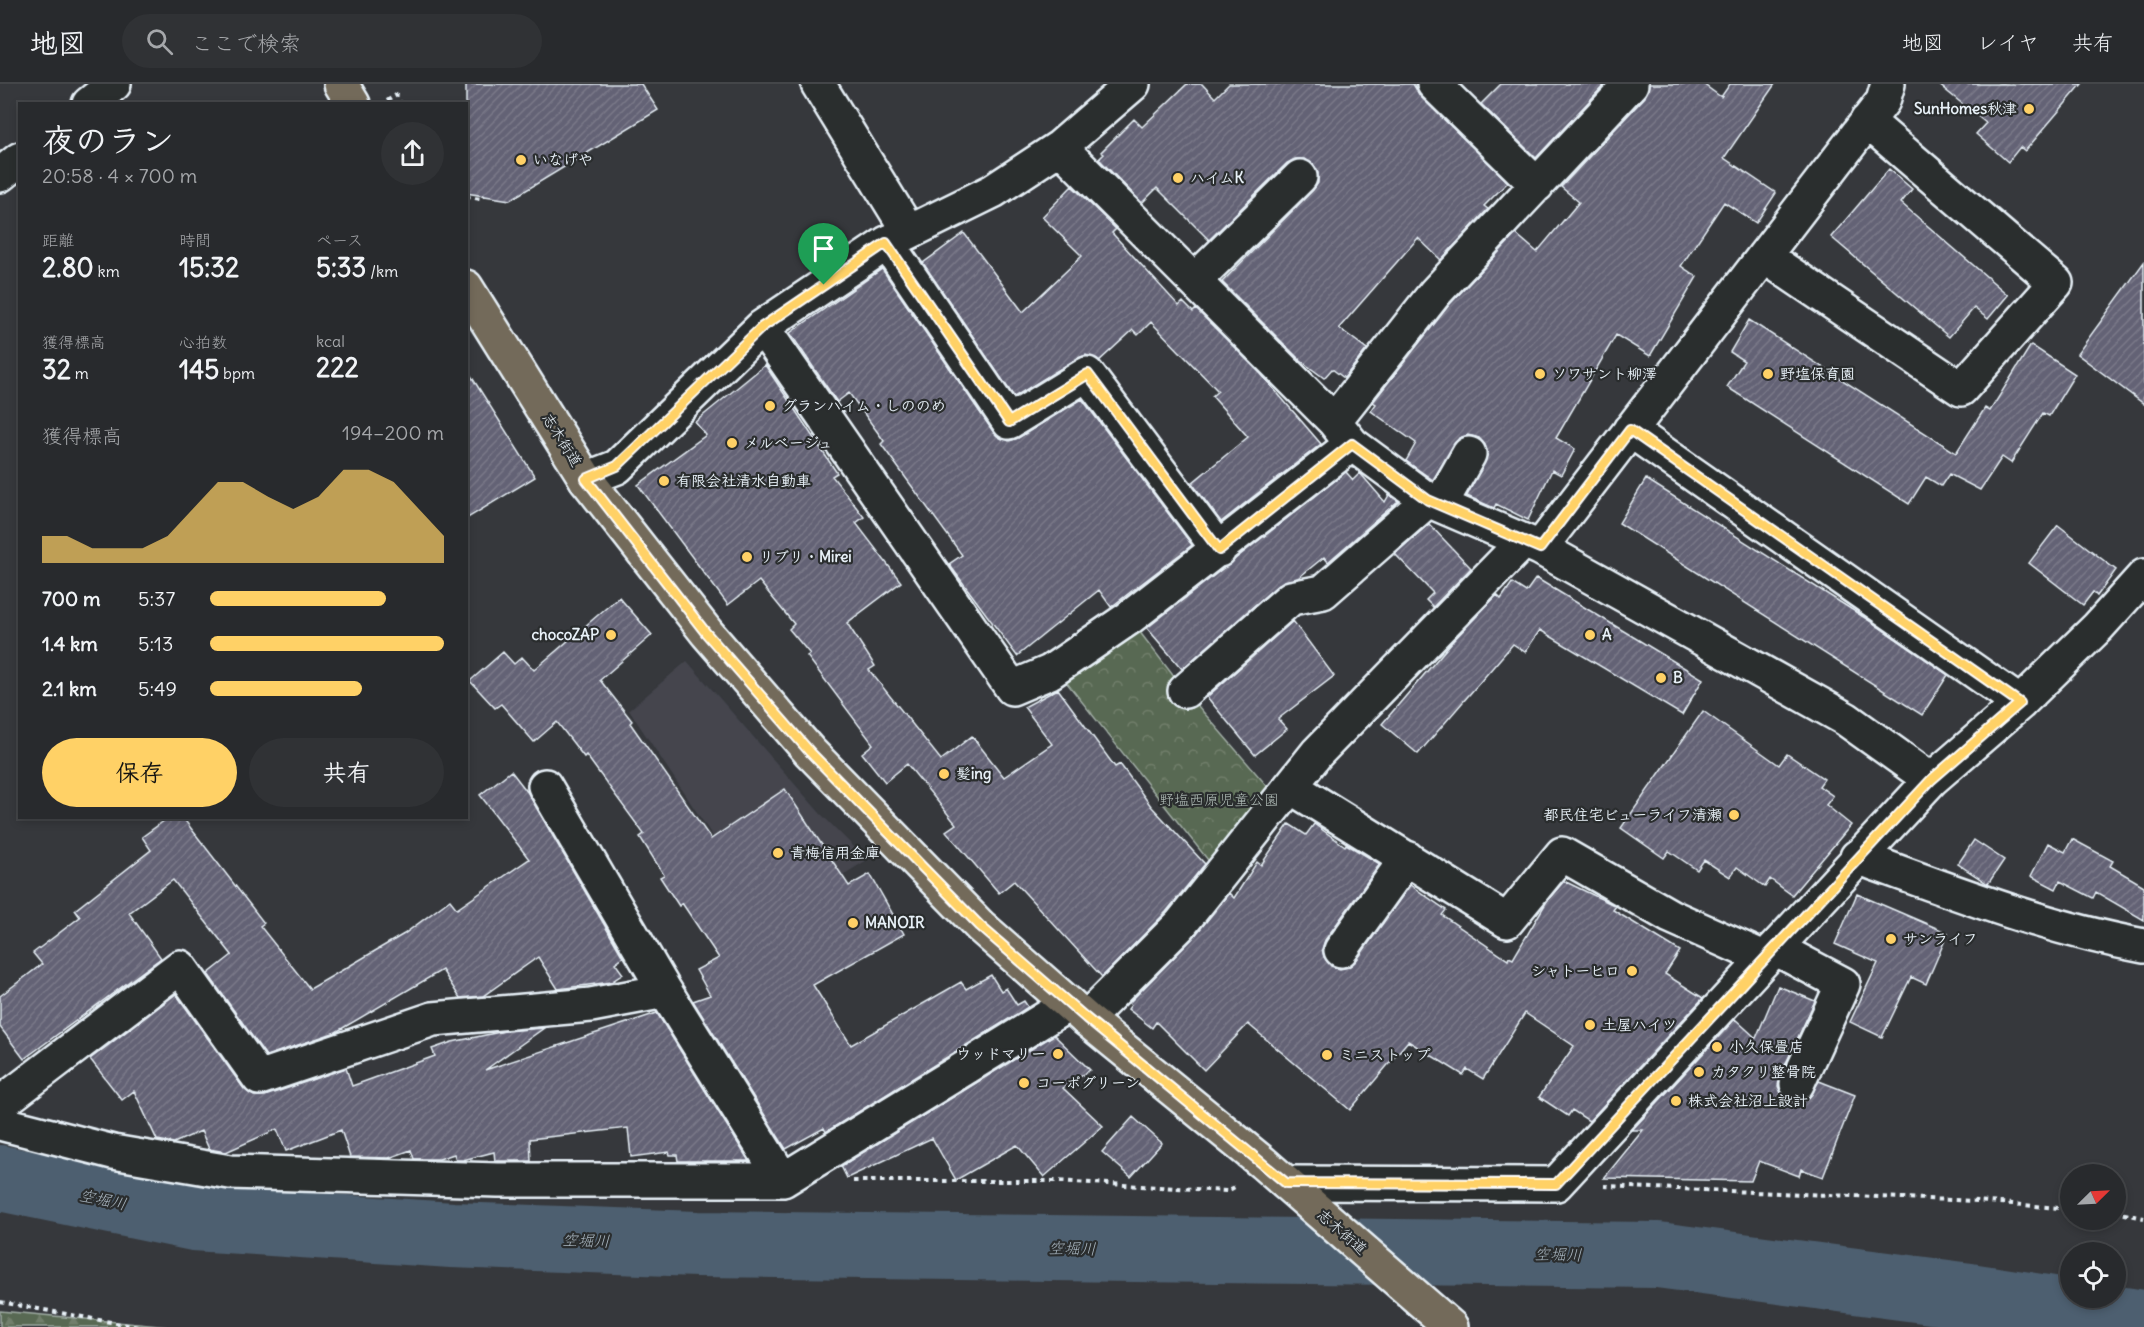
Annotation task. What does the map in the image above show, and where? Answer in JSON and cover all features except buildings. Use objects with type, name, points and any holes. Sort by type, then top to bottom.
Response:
[{"type":"main road","points":[[341,84],[352,102]]},
{"type":"main road","name":"志木街道","points":[[468,290],[586,479],[706,633],[810,752],[980,926],[1078,1011],[1296,1191],[1451,1327]]},
{"type":"street","points":[[92,102],[114,84]]},
{"type":"street","points":[[818,84],[898,238],[1009,422],[1088,374],[1219,550]]},
{"type":"street","points":[[586,479],[617,466],[762,327],[898,238],[993,192],[1060,147],[1133,84]]},
{"type":"street","points":[[1434,84],[1537,185]]},
{"type":"street","points":[[762,327],[1012,688],[1050,672],[1129,618],[1219,550],[1343,432],[1436,294],[1631,84]]},
{"type":"street","points":[[0,1123],[113,1152],[230,1172],[498,1180],[783,1180],[1078,1011],[1180,925],[1317,753],[1531,546],[1630,430],[1884,100],[1888,84]]},
{"type":"street","points":[[1764,256],[1961,389],[2056,283],[1867,122]]},
{"type":"street","points":[[1060,147],[1195,280],[1343,432],[1434,502],[1531,546],[1846,719],[1931,780]]},
{"type":"street","points":[[1195,280],[1300,177]]},
{"type":"street","points":[[1630,430],[2020,703]]},
{"type":"street","points":[[1185,691],[1291,598],[1323,592],[1434,502],[1469,454]]},
{"type":"street","points":[[1296,1191],[1556,1184],[1857,857],[1931,780],[2020,703],[2098,627],[2144,576]]},
{"type":"street","points":[[544,786],[665,991],[783,1180]]},
{"type":"street","points":[[1292,787],[1507,921],[1562,854],[1670,916],[1843,984],[1797,1084]]},
{"type":"street","points":[[1857,857],[2002,910],[2088,936],[2144,946]]},
{"type":"street","points":[[1341,950],[1407,858]]},
{"type":"street","points":[[0,1104],[180,967],[259,1078],[433,1019],[591,1005],[665,991]]},
{"type":"path","points":[[386,102],[396,95],[400,102]]},
{"type":"path","points":[[468,196],[482,199],[484,195]]},
{"type":"path","points":[[842,1181],[1057,1181],[1227,1191],[1246,1182]]},
{"type":"path","points":[[1556,1184],[1965,1200],[2060,1208]]},
{"type":"path","points":[[2126,1214],[2144,1218]]},
{"type":"path","points":[[0,1302],[138,1327]]},
{"type":"shaded area","points":[[687,661],[820,813],[867,860],[769,921],[629,710]]},
{"type":"green space","name":"野塩西原児童公園","points":[[1129,618],[1185,691],[1280,801],[1220,875],[1055,668]]},
{"type":"green space","points":[[0,1311],[170,1327],[0,1327]]},
{"type":"waterway","name":"空堀川","points":[[0,1178],[194,1218],[452,1235],[697,1244],[1658,1255],[1970,1296],[2144,1323]]},
{"type":"place","name":"SunHomes秋津","points":[[2029,109]]},
{"type":"place","name":"いなげや","points":[[521,160]]},
{"type":"place","name":"ハイムK","points":[[1178,178]]},
{"type":"place","name":"ソワサント柳澤","points":[[1540,374]]},
{"type":"place","name":"野塩保育園","points":[[1768,374]]},
{"type":"place","name":"グランハイム・しののめ","points":[[770,406]]},
{"type":"place","name":"メルベージュ","points":[[732,443]]},
{"type":"place","name":"有限会社清水自動車","points":[[664,481]]},
{"type":"place","name":"リブリ・Mirei","points":[[747,557]]},
{"type":"place","name":"chocoZAP","points":[[611,635]]},
{"type":"place","name":"A","points":[[1590,635]]},
{"type":"place","name":"B","points":[[1661,678]]},
{"type":"place","name":"髪ing","points":[[944,774]]},
{"type":"place","name":"都民住宅ビューライフ清瀬","points":[[1734,815]]},
{"type":"place","name":"青梅信用金庫","points":[[778,853]]},
{"type":"place","name":"MANOIR","points":[[853,923]]},
{"type":"place","name":"サンライフ","points":[[1891,939]]},
{"type":"place","name":"シャトーヒロ","points":[[1632,971]]},
{"type":"place","name":"土屋ハイツ","points":[[1590,1025]]},
{"type":"place","name":"小久保畳店","points":[[1717,1047]]},
{"type":"place","name":"ウッドマリー","points":[[1058,1054]]},
{"type":"place","name":"ミニストップ","points":[[1327,1055]]},
{"type":"place","name":"カタクリ整骨院","points":[[1699,1072]]},
{"type":"place","name":"コーポグリーン","points":[[1024,1083]]},
{"type":"place","name":"株式会社沼上設計","points":[[1676,1101]]},
{"type":"route","points":[[886,243],[1009,422],[1088,374],[1219,550],[1352,444],[1428,500],[1522,543],[1540,548],[1630,430],[2020,703],[1931,780],[1857,857],[1556,1184],[1286,1183],[1086,1018],[980,926],[810,752],[706,633],[586,479],[617,466],[762,327],[824,285],[886,243]]}]
